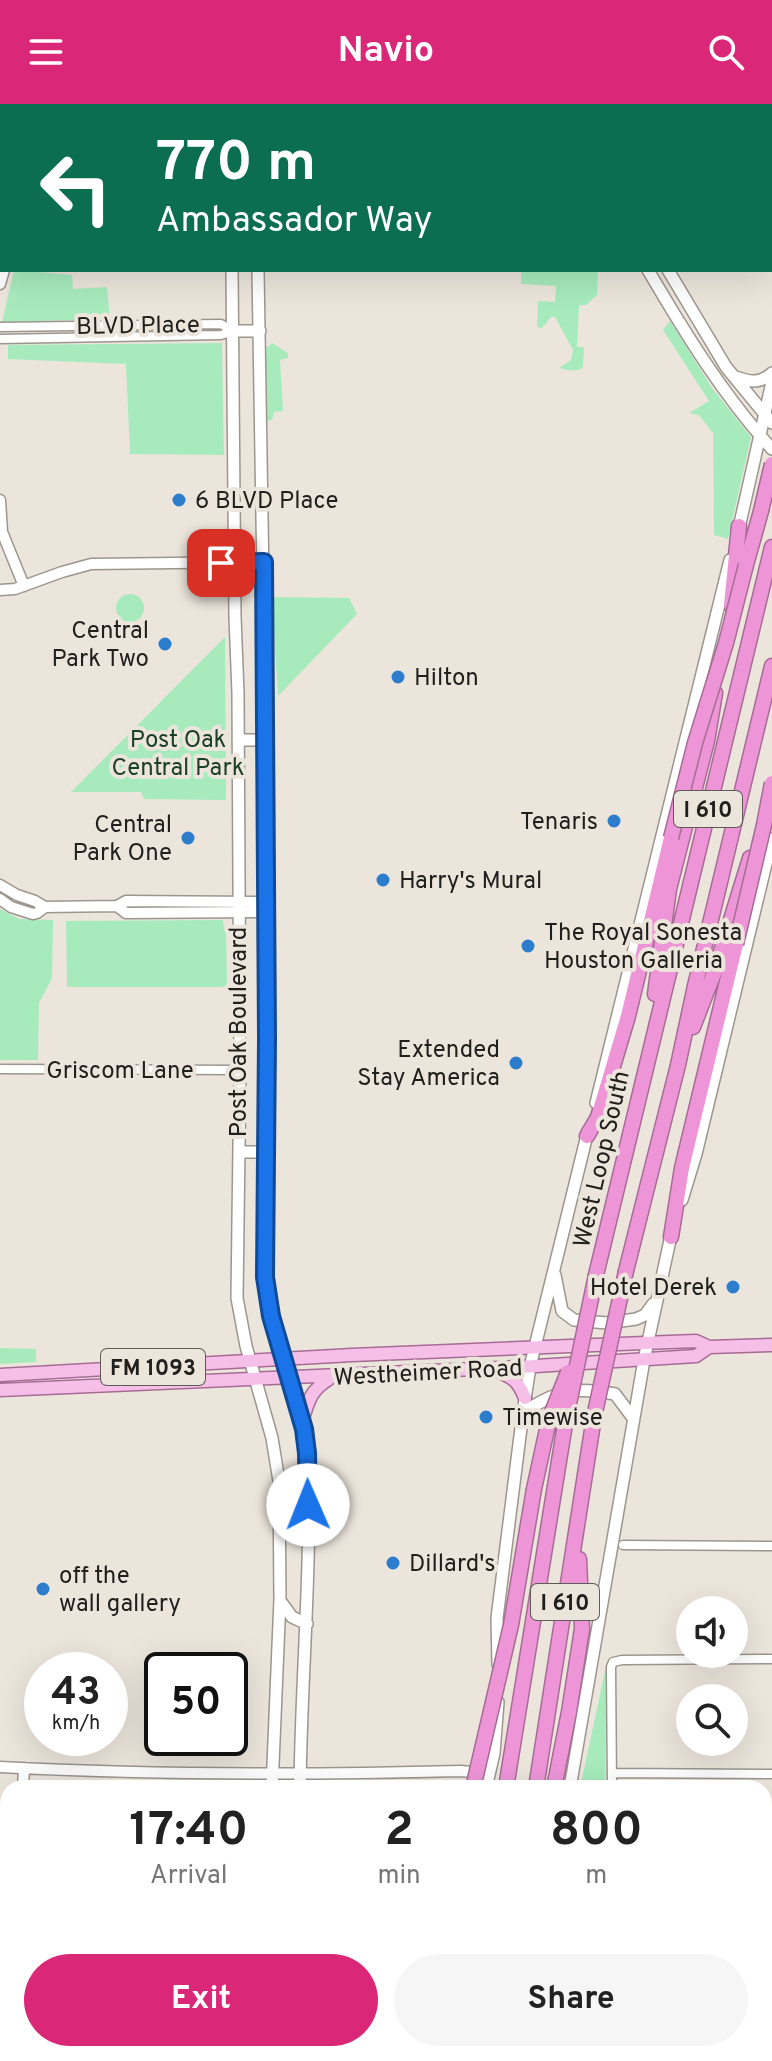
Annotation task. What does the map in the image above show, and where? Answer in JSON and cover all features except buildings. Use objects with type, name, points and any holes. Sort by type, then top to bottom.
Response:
[{"type":"highway","points":[[587,1136],[598,1117],[628,1016],[695,743],[726,643],[772,464]]},
{"type":"highway","points":[[644,1072],[669,889],[707,741],[732,600],[739,526]]},
{"type":"highway","name":"West Loop South","points":[[507,1780],[579,1346],[772,547]]},
{"type":"highway","name":"West Loop South","points":[[537,1780],[594,1417],[626,1271],[772,666]]},
{"type":"highway","points":[[678,1065],[716,968],[772,785]]},
{"type":"highway","points":[[671,1237],[682,1168],[772,785]]},
{"type":"highway","points":[[475,1780],[511,1625],[549,1420],[579,1346]]},
{"type":"highway","points":[[556,1780],[582,1629],[577,1526]]},
{"type":"main road","name":"Post Oak Boulevard","points":[[232,272],[240,1070],[237,1298],[279,1481],[280,1599],[272,1780]]},
{"type":"main road","name":"Post Oak Boulevard","points":[[258,272],[267,907],[265,1277],[271,1316],[302,1421],[307,1453],[307,1624],[301,1703],[300,1780]]},
{"type":"main road","points":[[649,272],[719,384],[772,449]]},
{"type":"main road","points":[[669,272],[733,376],[768,419]]},
{"type":"main road","points":[[670,308],[684,297]]},
{"type":"main road","points":[[233,331],[260,331]]},
{"type":"main road","points":[[733,376],[758,381],[772,373]]},
{"type":"main road","points":[[486,1780],[497,1726],[497,1618],[534,1347],[760,435],[768,419],[772,382]]},
{"type":"main road","points":[[746,497],[759,492],[772,496]]},
{"type":"main road","points":[[238,740],[265,740]]},
{"type":"main road","points":[[571,1780],[647,1343],[772,839]]},
{"type":"main road","points":[[239,1152],[266,1152]]},
{"type":"main road","points":[[554,1266],[562,1311],[574,1320],[607,1323],[636,1319],[649,1311],[657,1298]]},
{"type":"main road","name":"Westheimer Road","points":[[0,1375],[534,1347],[696,1341],[709,1347],[772,1345]]},
{"type":"main road","name":"Westheimer Road","points":[[0,1390],[530,1367],[696,1356],[709,1347]]},
{"type":"main road","points":[[89,1387],[134,1377],[135,1368]]},
{"type":"main road","points":[[492,1369],[515,1379],[525,1398]]},
{"type":"main road","points":[[0,1382],[22,1374]]},
{"type":"main road","points":[[302,1421],[312,1393],[333,1376]]},
{"type":"main road","points":[[523,1412],[566,1390],[590,1389],[615,1394],[633,1418]]},
{"type":"main road","points":[[279,1507],[300,1510],[307,1527]]},
{"type":"main road","points":[[280,1599],[292,1617],[307,1624]]},
{"type":"street","name":"BLVD Place","points":[[0,327],[221,324],[233,331]]},
{"type":"street","name":"BLVD Place","points":[[0,339],[221,335],[233,331]]},
{"type":"street","points":[[0,500],[2,532],[24,586]]},
{"type":"street","points":[[0,590],[24,586],[91,564],[264,562]]},
{"type":"street","points":[[0,885],[45,907],[117,906],[126,913],[267,907]]},
{"type":"street","points":[[0,899],[11,907],[33,914],[45,907]]},
{"type":"street","name":"Griscom Lane","points":[[0,1069],[240,1070]]},
{"type":"street","points":[[623,1545],[772,1546]]},
{"type":"street","points":[[612,1780],[613,1662],[772,1659]]},
{"type":"street","points":[[0,1767],[272,1774],[461,1771],[471,1772],[481,1780]]},
{"type":"street","points":[[23,1780],[24,1768]]},
{"type":"street","points":[[612,1773],[772,1774]]},
{"type":"green space","points":[[14,272],[72,275],[73,289],[107,287],[110,319],[2,322]]},
{"type":"green space","points":[[521,272],[598,272],[597,295],[586,305],[579,305],[577,347],[584,347],[583,367],[572,370],[559,368],[571,360],[573,350],[555,317],[551,317],[542,328],[537,327],[538,301],[555,302],[556,286],[521,284]]},
{"type":"green space","points":[[670,321],[712,388],[751,437],[728,539],[714,535],[713,433],[699,415],[689,413],[709,401],[663,330]]},
{"type":"green space","points":[[222,343],[224,455],[130,454],[126,364],[8,359],[8,345]]},
{"type":"green space","points":[[272,343],[288,353],[288,358],[280,360],[283,411],[274,412],[272,420],[266,421],[266,348]]},
{"type":"green space","points":[[130,594],[140,598],[144,608],[140,618],[130,622],[120,618],[116,608],[120,598]]},
{"type":"green space","points":[[272,597],[349,598],[357,614],[278,696]]},
{"type":"green space","name":"Post Oak Central Park","points":[[225,637],[226,800],[144,799],[141,792],[71,792]]},
{"type":"green space","points":[[0,909],[19,919],[53,920],[52,978],[39,1003],[38,1060],[0,1060]]},
{"type":"green space","points":[[223,920],[226,928],[227,987],[67,987],[66,921]]},
{"type":"green space","points":[[0,1348],[36,1349],[36,1362],[0,1364]]},
{"type":"green space","points":[[607,1662],[605,1780],[582,1780]]},
{"type":"place","name":"6 BLVD Place","points":[[179,500]]},
{"type":"place","name":"Central Park Two","points":[[165,644]]},
{"type":"place","name":"Hilton","points":[[398,677]]},
{"type":"place","name":"Tenaris","points":[[614,821]]},
{"type":"place","name":"Central Park One","points":[[188,838]]},
{"type":"place","name":"Harry's Mural","points":[[383,880]]},
{"type":"place","name":"The Royal Sonesta Houston Galleria","points":[[528,946]]},
{"type":"place","name":"Extended Stay America","points":[[516,1063]]},
{"type":"place","name":"Hotel Derek","points":[[733,1287]]},
{"type":"place","name":"Timewise","points":[[486,1417]]},
{"type":"place","name":"Dillard's","points":[[393,1563]]},
{"type":"place","name":"off the wall gallery","points":[[43,1589]]},
{"type":"route","points":[[221,563],[264,562],[265,1277],[278,1344],[304,1429],[308,1505]]}]
